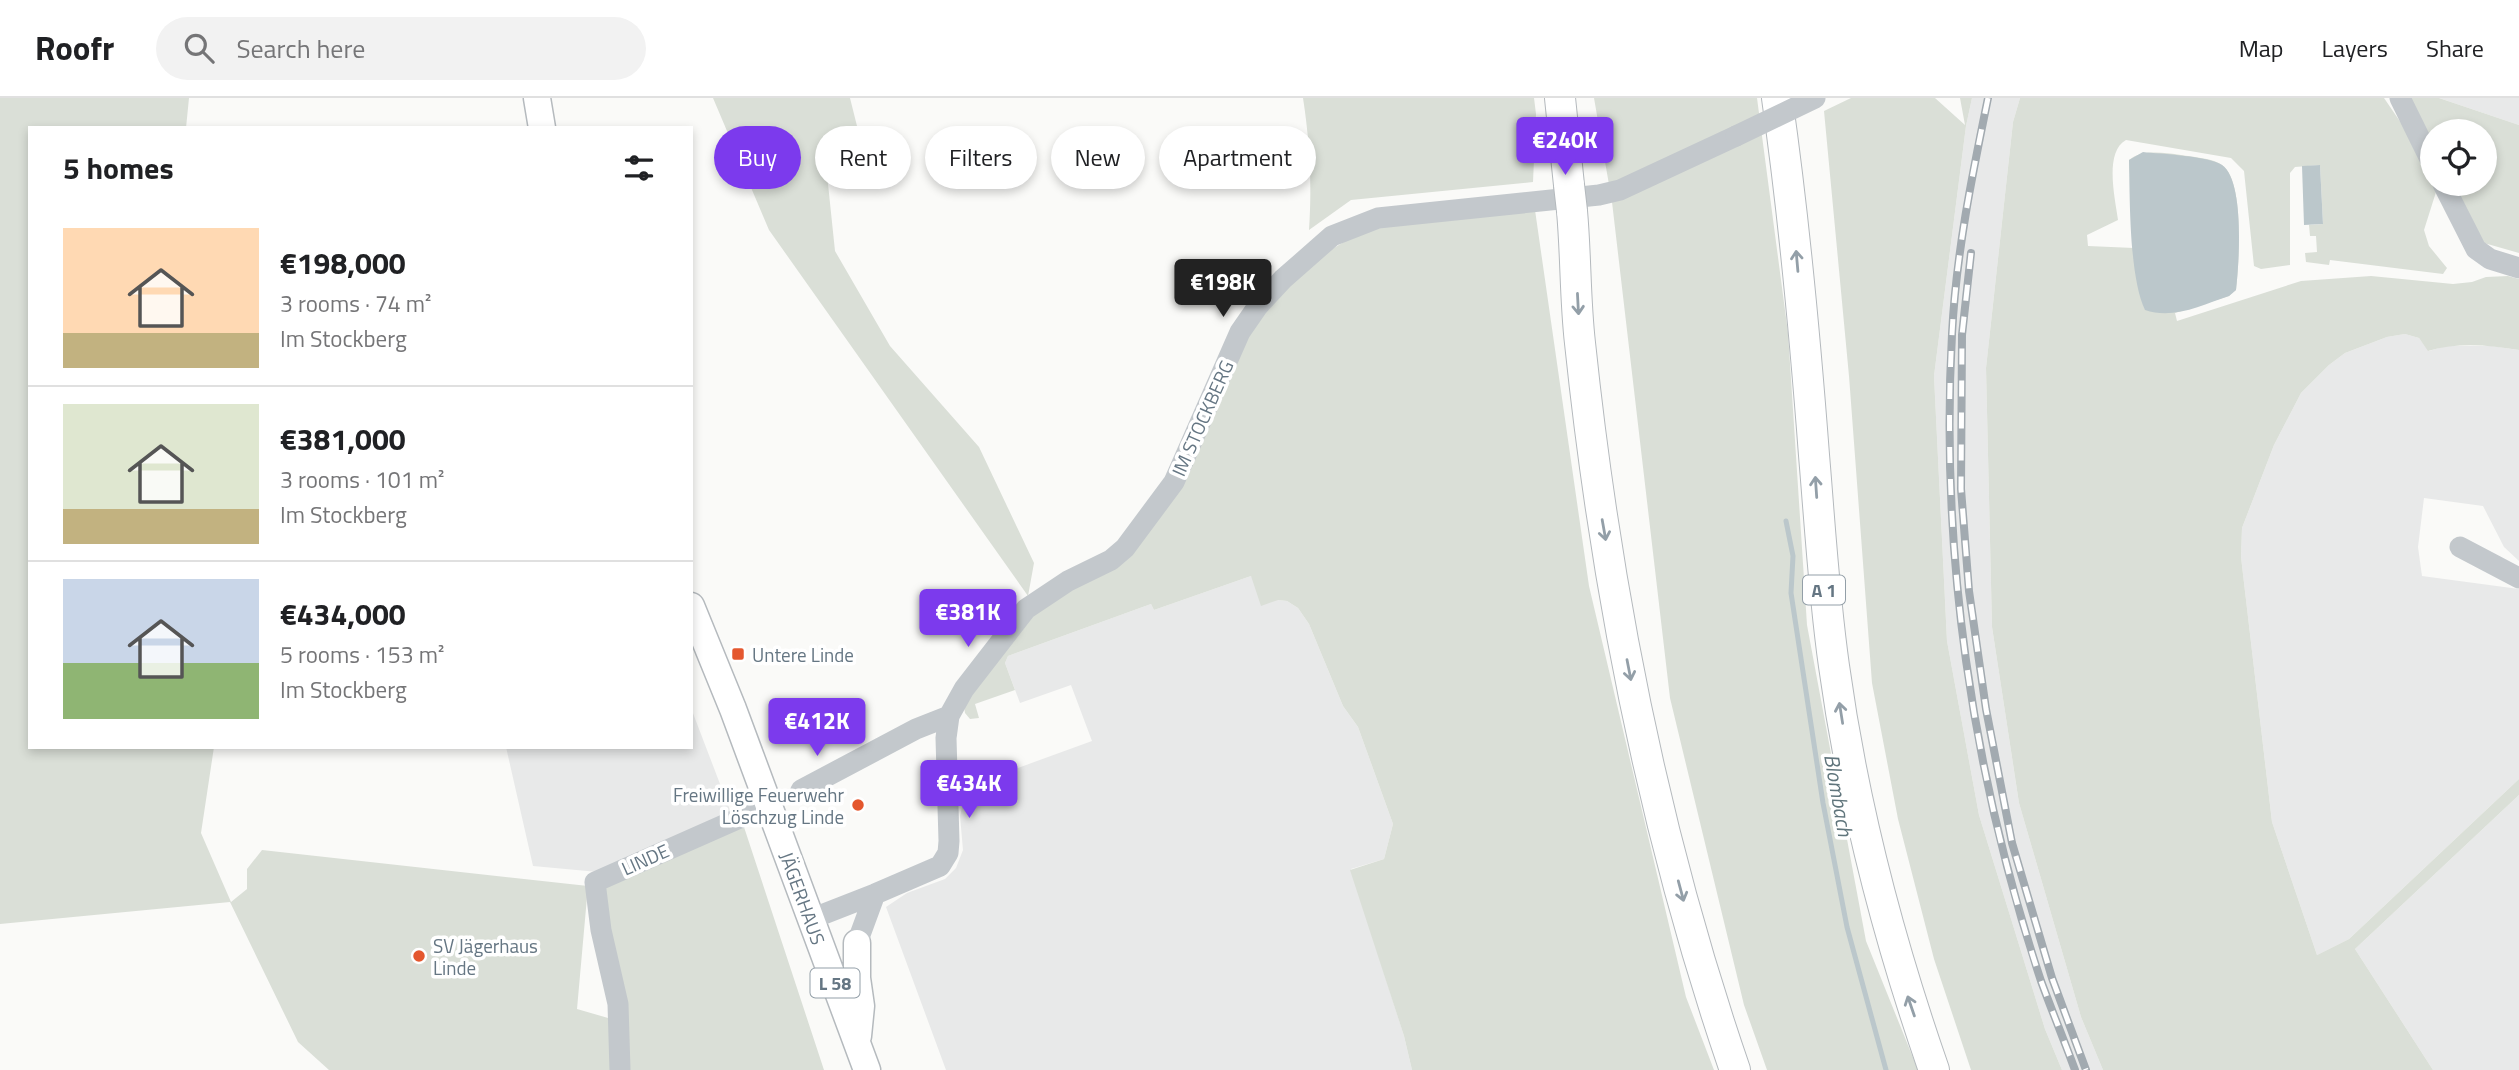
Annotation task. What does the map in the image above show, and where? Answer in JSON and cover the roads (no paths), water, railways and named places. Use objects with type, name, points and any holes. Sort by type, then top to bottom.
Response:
[{"type":"highway","points":[[1560,98],[1580,340],[1599,496],[1634,697],[1662,823],[1701,963],[1735,1070]]},
{"type":"highway","name":"A 1","points":[[1777,98],[1791,201],[1823,580],[1834,667],[1853,784],[1876,885],[1904,985],[1934,1070]]},
{"type":"main road","points":[[537,98],[542,126]]},
{"type":"main road","name":"L 58","points":[[693,611],[769,805]]},
{"type":"main road","name":"JÄGERHAUS","points":[[769,805],[862,1059]]},
{"type":"main road","points":[[857,943],[855,957],[861,1006],[862,1059]]},
{"type":"street","name":"IM STOCKBERG","points":[[811,919],[940,866],[948,853],[946,738],[949,716],[964,689],[1007,630],[1026,609],[1068,581],[1111,560],[1125,548],[1174,482],[1240,332],[1258,306],[1283,279],[1323,243],[1353,227],[1378,218],[1599,195],[1620,190],[1815,98]]},
{"type":"street","points":[[2400,98],[2420,139]]},
{"type":"street","points":[[2449,196],[2476,249],[2490,259],[2519,268]]},
{"type":"street","points":[[2459,547],[2519,578]]},
{"type":"street","points":[[801,790],[916,729],[949,716]]},
{"type":"street","name":"LINDE","points":[[620,1070],[618,1004],[601,930],[595,882],[769,805]]},
{"type":"street","points":[[857,943],[875,894]]},
{"type":"waterway","name":"Blombach","points":[[1786,521],[1793,556],[1791,593],[1823,803],[1847,927],[1886,1070]]},
{"type":"railway","points":[[1988,98],[1961,245],[1952,334],[1951,498],[1957,580],[1966,661],[1996,823],[2041,981],[2075,1070]]},
{"type":"railway","points":[[1971,253],[1962,335],[1961,489],[1969,591],[1986,709],[2012,843],[2052,978],[2086,1070]]},
{"type":"place","name":"Untere Linde","points":[[738,654]]},
{"type":"place","name":"Freiwillige Feuerwehr Löschzug Linde","points":[[858,805]]},
{"type":"place","name":"SV Jägerhaus Linde","points":[[419,956]]}]
